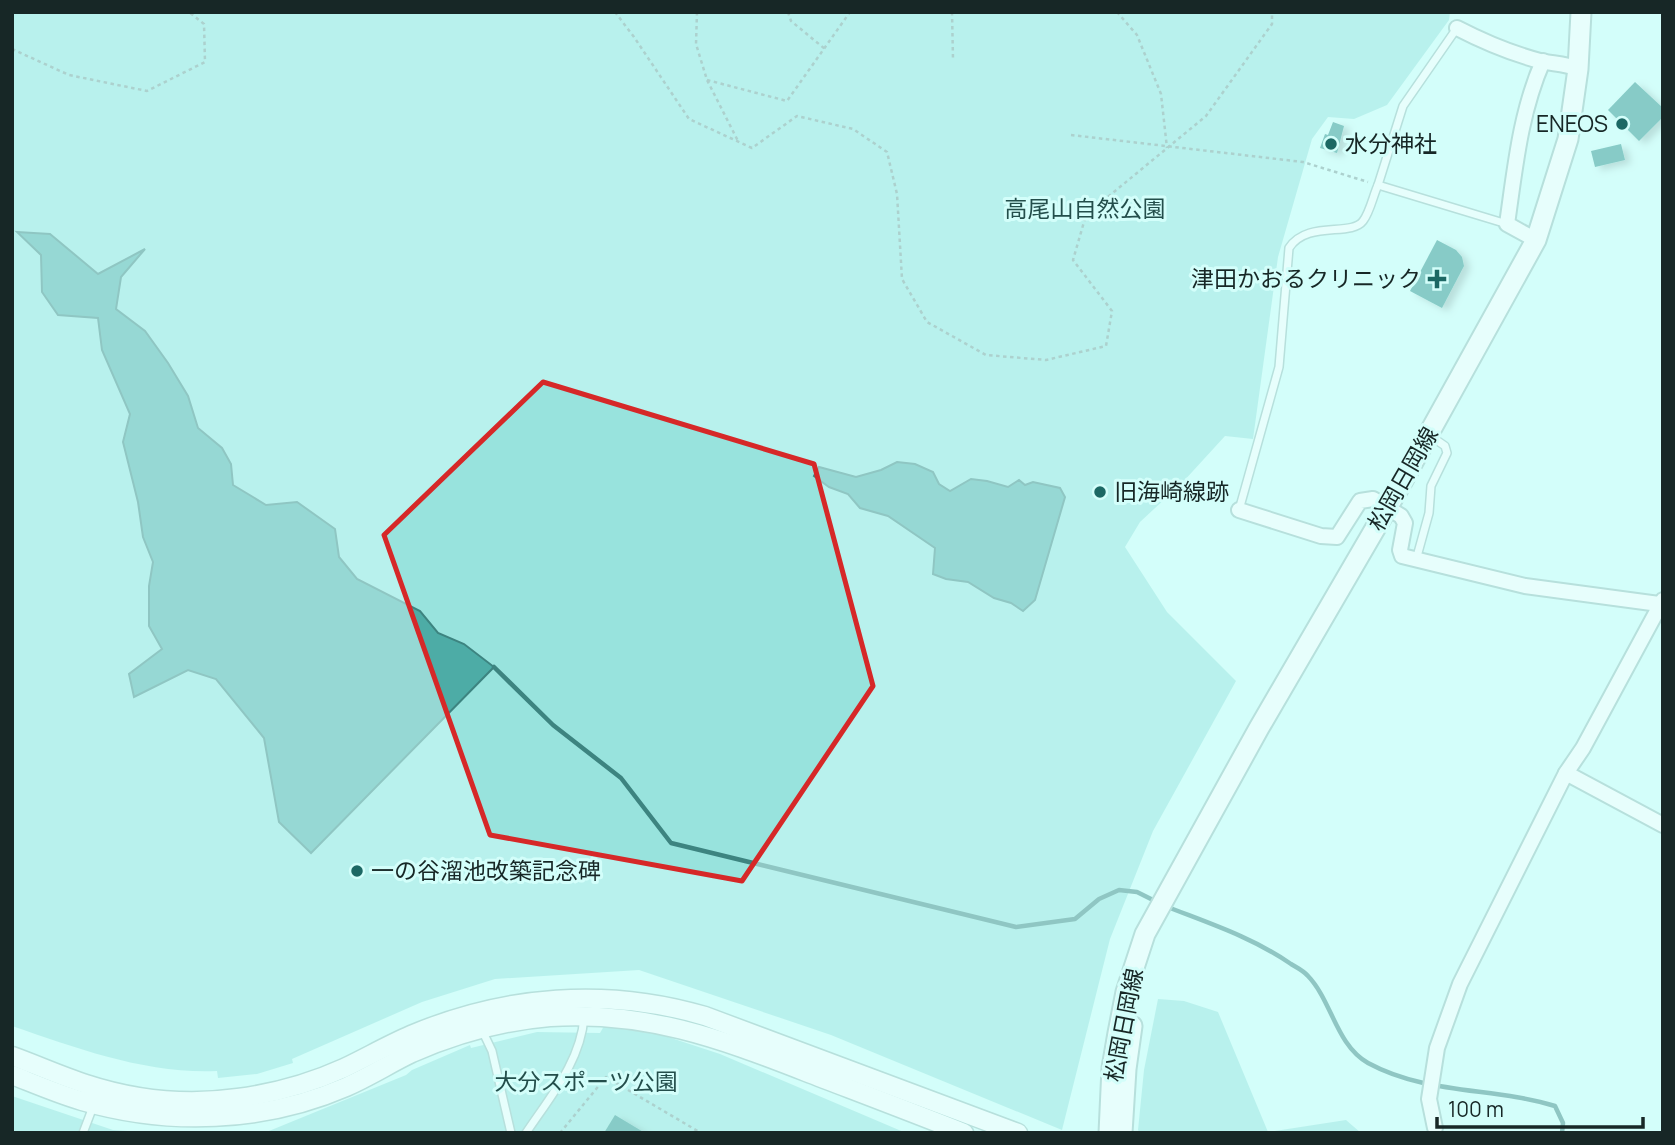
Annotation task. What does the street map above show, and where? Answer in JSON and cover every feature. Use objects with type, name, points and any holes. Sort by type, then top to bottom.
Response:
[{"type":"main road","name":"松岡日岡線","points":[[1109,1133],[1112,1068],[1155,938],[1154,920],[1259,728],[1388,507],[1536,240],[1568,139],[1578,69],[1581,12]]},
{"type":"main road","name":"松岡日岡線","points":[[1122,1133],[1124,1035]]},
{"type":"street","points":[[1457,28],[1497,48],[1543,61],[1565,63],[1578,69]]},
{"type":"street","points":[[1536,240],[1507,224],[1525,111],[1543,61]]},
{"type":"street","points":[[1238,510],[1321,536],[1337,537],[1360,501],[1373,499],[1401,516],[1405,523],[1400,550],[1402,556],[1525,586],[1661,602],[1583,748],[1566,773],[1460,984],[1437,1048],[1429,1099],[1435,1128]]},
{"type":"street","points":[[1566,773],[1663,825]]},
{"type":"street","points":[[12,1056],[114,1092],[165,1100],[226,1099],[301,1084],[346,1067],[410,1035],[472,1013],[544,1000],[608,999],[661,1005],[705,1016],[1018,1133]]},
{"type":"street","points":[[12,1075],[94,1104],[134,1112],[194,1118],[258,1112],[338,1090],[423,1049],[481,1029],[536,1019],[584,1017],[649,1021],[705,1035],[964,1133]]},
{"type":"lane","points":[[1238,510],[1279,367],[1289,248],[1295,239],[1315,231],[1357,226],[1363,220],[1378,185],[1403,106],[1457,28]]},
{"type":"lane","points":[[1378,185],[1507,224]]},
{"type":"lane","points":[[1416,560],[1429,513],[1431,486],[1447,453],[1445,446],[1428,435]]},
{"type":"lane","points":[[526,1133],[572,1063],[580,1043],[584,1017]]},
{"type":"lane","points":[[481,1029],[492,1051],[511,1133]]},
{"type":"lane","points":[[83,1133],[94,1104]]},
{"type":"path","points":[[12,48],[69,75],[147,91],[205,62],[205,24],[188,12]]},
{"type":"path","points":[[615,12],[689,119],[751,148],[797,116],[853,129],[887,152],[897,194],[902,279],[927,322],[986,355],[1046,360],[1106,346],[1112,311],[1073,260],[1086,215],[1206,116],[1272,24],[1272,12]]},
{"type":"path","points":[[697,12],[696,44],[707,80],[738,141]]},
{"type":"path","points":[[788,12],[791,21],[825,49]]},
{"type":"path","points":[[707,80],[787,101],[850,12]]},
{"type":"path","points":[[952,12],[953,59]]},
{"type":"path","points":[[1117,12],[1137,35],[1161,94],[1167,148]]},
{"type":"path","points":[[1071,135],[1303,162],[1378,185]]},
{"type":"path","points":[[560,1133],[606,1077],[701,1133]]},
{"type":"highlighted area","points":[[543,382],[814,464],[873,686],[742,881],[490,835],[384,535]]},
{"type":"green space","name":"高尾山自然公園","points":[[12,12],[1450,12],[1449,20],[1387,105],[1354,119],[1328,117],[1312,139],[1278,257],[1253,439],[1225,436],[1182,483],[1140,522],[1125,547],[1167,612],[1236,681],[1153,831],[1110,939],[1062,1130],[831,1035],[639,970],[495,979],[422,1002],[292,1059],[293,1063],[257,1074],[218,1078],[217,1071],[191,1071],[139,1064],[12,1026]]},
{"type":"green space","points":[[1158,999],[1184,1001],[1218,1012],[1268,1132],[1346,1120],[1361,1133],[1140,1133],[1138,1130],[1144,1070]]},
{"type":"green space","name":"大分スポーツ公園","points":[[604,1026],[662,1035],[720,1054],[906,1133],[264,1133],[406,1075],[470,1045],[471,1048],[537,1032],[600,1033]]},
{"type":"green space","points":[[12,1096],[113,1130],[156,1133],[12,1133]]},
{"type":"shaded area","points":[[17,232],[50,234],[98,274],[145,249],[121,277],[116,309],[145,331],[168,363],[188,396],[198,428],[222,448],[231,464],[233,485],[266,505],[297,502],[335,529],[339,557],[357,579],[420,611],[438,633],[464,644],[494,667],[311,853],[279,822],[264,738],[216,679],[188,670],[134,697],[129,674],[162,649],[149,626],[149,586],[153,562],[143,537],[138,502],[123,442],[130,414],[102,350],[98,318],[58,315],[42,292],[41,255]]},
{"type":"shaded area","points":[[897,462],[915,464],[933,472],[939,484],[950,491],[971,479],[1008,487],[1019,480],[1025,485],[1033,482],[1060,488],[1065,497],[1035,600],[1023,611],[968,582],[933,574],[935,548],[888,516],[860,508],[848,494],[829,487],[814,476],[819,467],[856,477]]},
{"type":"building","points":[[1635,82],[1663,108],[1663,117],[1639,141],[1608,110]]},
{"type":"building","points":[[1333,122],[1344,126],[1337,153],[1320,148]]},
{"type":"building","points":[[1621,144],[1625,160],[1595,167],[1591,151]]},
{"type":"building","name":"津田かおるクリニック","points":[[1437,240],[1456,250],[1462,257],[1464,266],[1442,308],[1410,291]]},
{"type":"building","points":[[615,1115],[645,1133],[604,1133]]},
{"type":"waterway","points":[[494,667],[553,725],[621,778],[671,843],[1016,927],[1075,919],[1099,899],[1119,890],[1137,892],[1157,902]]},
{"type":"waterway","points":[[1165,906],[1245,938],[1304,972],[1316,986],[1348,1045],[1368,1063],[1413,1081],[1555,1106],[1563,1123],[1562,1133]]},
{"type":"place","name":"ENEOS","points":[[1622,124]]},
{"type":"place","name":"水分神社","points":[[1331,144]]},
{"type":"place","name":"津田かおるクリニック","points":[[1437,279]]},
{"type":"place","name":"旧海崎線跡","points":[[1100,492]]},
{"type":"place","name":"一の谷溜池改築記念碑","points":[[357,871]]}]
